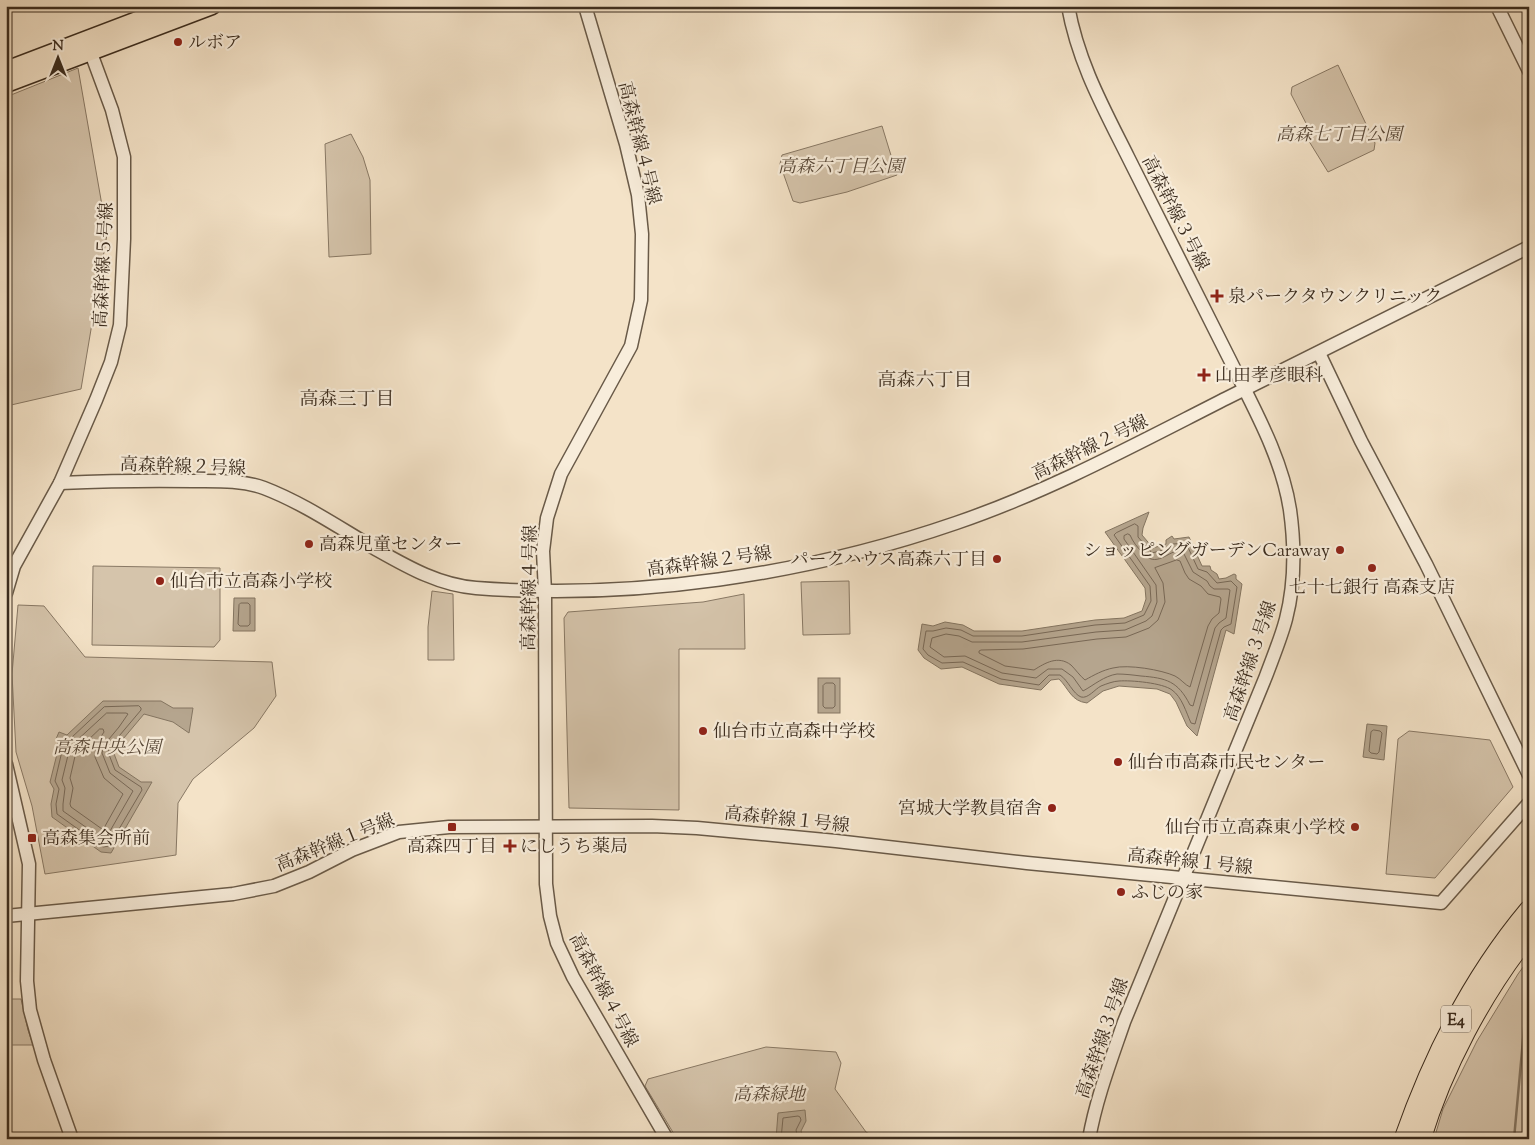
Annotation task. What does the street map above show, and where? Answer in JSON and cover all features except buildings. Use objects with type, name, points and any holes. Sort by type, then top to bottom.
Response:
[{"type":"highway","name":"E4","points":[[1404,1139],[1441,1046],[1466,1000],[1493,957],[1529,910]]},
{"type":"highway","name":"E4","points":[[1420,1139],[1439,1089],[1476,1014],[1514,952],[1529,934]]},
{"type":"main road","points":[[6,84],[174,6]]},
{"type":"main road","points":[[6,70],[88,47],[212,6]]},
{"type":"street","name":"高森幹線４号線","points":[[584,6],[626,144],[638,195],[642,234],[641,300],[631,346],[561,474],[547,518],[543,551],[545,592],[546,884],[550,916],[558,943],[573,977],[667,1139]]},
{"type":"street","name":"高森幹線３号線","points":[[1068,6],[1076,41],[1093,89],[1272,447],[1284,478],[1290,510],[1294,564],[1292,588],[1284,629],[1124,1022],[1106,1072],[1089,1139]]},
{"type":"street","points":[[1496,6],[1529,71]]},
{"type":"street","name":"高森幹線５号線","points":[[6,593],[14,566],[60,483],[111,362],[120,325],[124,247],[124,157],[112,110],[88,47]]},
{"type":"street","name":"高森幹線２号線","points":[[60,483],[153,480],[224,481],[260,487],[305,507],[412,569],[442,581],[471,588],[545,592],[637,588],[721,579],[810,564],[889,544],[957,523],[1040,491],[1529,247]]},
{"type":"street","points":[[1319,353],[1361,441],[1430,572],[1529,775]]},
{"type":"street","points":[[6,764],[29,864],[27,981],[30,1010],[44,1060],[72,1139]]},
{"type":"street","name":"高森幹線１号線","points":[[6,916],[233,894],[274,886],[309,872],[352,850],[399,832],[449,827],[652,826],[697,828],[836,841],[1027,863],[1441,903],[1529,803]]},
{"type":"green space","name":"高森七丁目公園","points":[[1338,65],[1375,143],[1374,150],[1328,172],[1307,138],[1310,131],[1291,94],[1292,87]]},
{"type":"green space","points":[[78,68],[107,234],[81,389],[11,405],[6,410],[6,97]]},
{"type":"green space","name":"高森六丁目公園","points":[[882,126],[897,175],[847,192],[800,203],[793,201],[780,164],[782,155]]},
{"type":"green space","points":[[351,134],[363,157],[370,180],[371,254],[329,257],[325,144]]},
{"type":"green space","points":[[93,566],[220,568],[220,640],[214,647],[92,645]]},
{"type":"green space","points":[[849,581],[850,634],[803,635],[801,582]]},
{"type":"green space","points":[[432,591],[453,594],[454,660],[428,660],[428,627]]},
{"type":"green space","points":[[744,594],[745,649],[679,649],[679,810],[569,808],[564,618],[568,612],[703,602]]},
{"type":"green space","name":"高森中央公園","points":[[18,605],[44,606],[85,657],[272,662],[276,696],[254,728],[193,779],[178,803],[176,855],[45,874],[32,806],[16,752],[12,674]]},
{"type":"green space","points":[[1409,731],[1490,740],[1513,787],[1435,878],[1386,874],[1398,739]]},
{"type":"green space","points":[[1529,959],[1529,1139],[1434,1139],[1443,1109],[1477,1041]]},
{"type":"green space","points":[[6,999],[21,999],[33,1045],[6,1045]]},
{"type":"green space","name":"高森緑地","points":[[766,1047],[836,1052],[841,1063],[835,1089],[866,1132],[877,1139],[677,1139],[645,1086],[648,1079]]},
{"type":"water","points":[[1149,512],[1142,535],[1153,548],[1166,544],[1166,540],[1172,536],[1174,539],[1189,537],[1202,566],[1210,566],[1219,579],[1234,574],[1236,579],[1242,584],[1234,634],[1226,630],[1197,736],[1187,726],[1176,702],[1170,694],[1157,689],[1119,686],[1103,691],[1087,703],[1077,700],[1059,679],[1051,680],[1041,690],[999,684],[962,667],[941,669],[924,658],[918,650],[922,624],[933,626],[945,622],[963,625],[974,631],[1022,631],[1095,620],[1124,618],[1142,611],[1146,599],[1145,588],[1105,532]]},
{"type":"water","points":[[234,598],[255,598],[255,631],[233,631]]},
{"type":"water","points":[[818,678],[840,678],[840,713],[818,713]]},
{"type":"water","points":[[103,701],[161,701],[173,708],[193,708],[189,733],[173,722],[144,714],[113,751],[119,767],[141,782],[152,782],[111,853],[101,852],[52,817],[51,804],[54,789],[50,782],[59,746],[56,739],[59,732],[67,735]]},
{"type":"water","points":[[1367,724],[1387,726],[1384,760],[1363,757]]},
{"type":"water","points":[[805,1110],[806,1121],[801,1131],[804,1139],[776,1139],[778,1113]]},
{"type":"waterway","points":[[1514,1139],[1526,1007]]},
{"type":"place","name":"ルボア","points":[[178,42]]},
{"type":"place","name":"泉パークタウンクリニック","points":[[1217,296]]},
{"type":"place","name":"山田孝彦眼科","points":[[1204,375]]},
{"type":"place","name":"高森児童センター","points":[[309,544]]},
{"type":"place","name":"ショッピングガーデンCaraway","points":[[1340,550]]},
{"type":"place","name":"パークハウス高森六丁目","points":[[997,559]]},
{"type":"place","name":"七十七銀行 高森支店","points":[[1372,568]]},
{"type":"place","name":"仙台市立高森小学校","points":[[160,581]]},
{"type":"place","name":"仙台市立高森中学校","points":[[703,731]]},
{"type":"place","name":"仙台市高森市民センター","points":[[1118,762]]},
{"type":"place","name":"宮城大学教員宿舎","points":[[1052,808]]},
{"type":"place","name":"高森四丁目","points":[[452,827]]},
{"type":"place","name":"仙台市立高森東小学校","points":[[1355,827]]},
{"type":"place","name":"高森集会所前","points":[[32,838]]},
{"type":"place","name":"にしうち薬局","points":[[510,846]]},
{"type":"place","name":"ふじの家","points":[[1121,892]]},
{"type":"district","name":"高森六丁目","points":[[925,379]]},
{"type":"district","name":"高森三丁目","points":[[347,398]]}]
